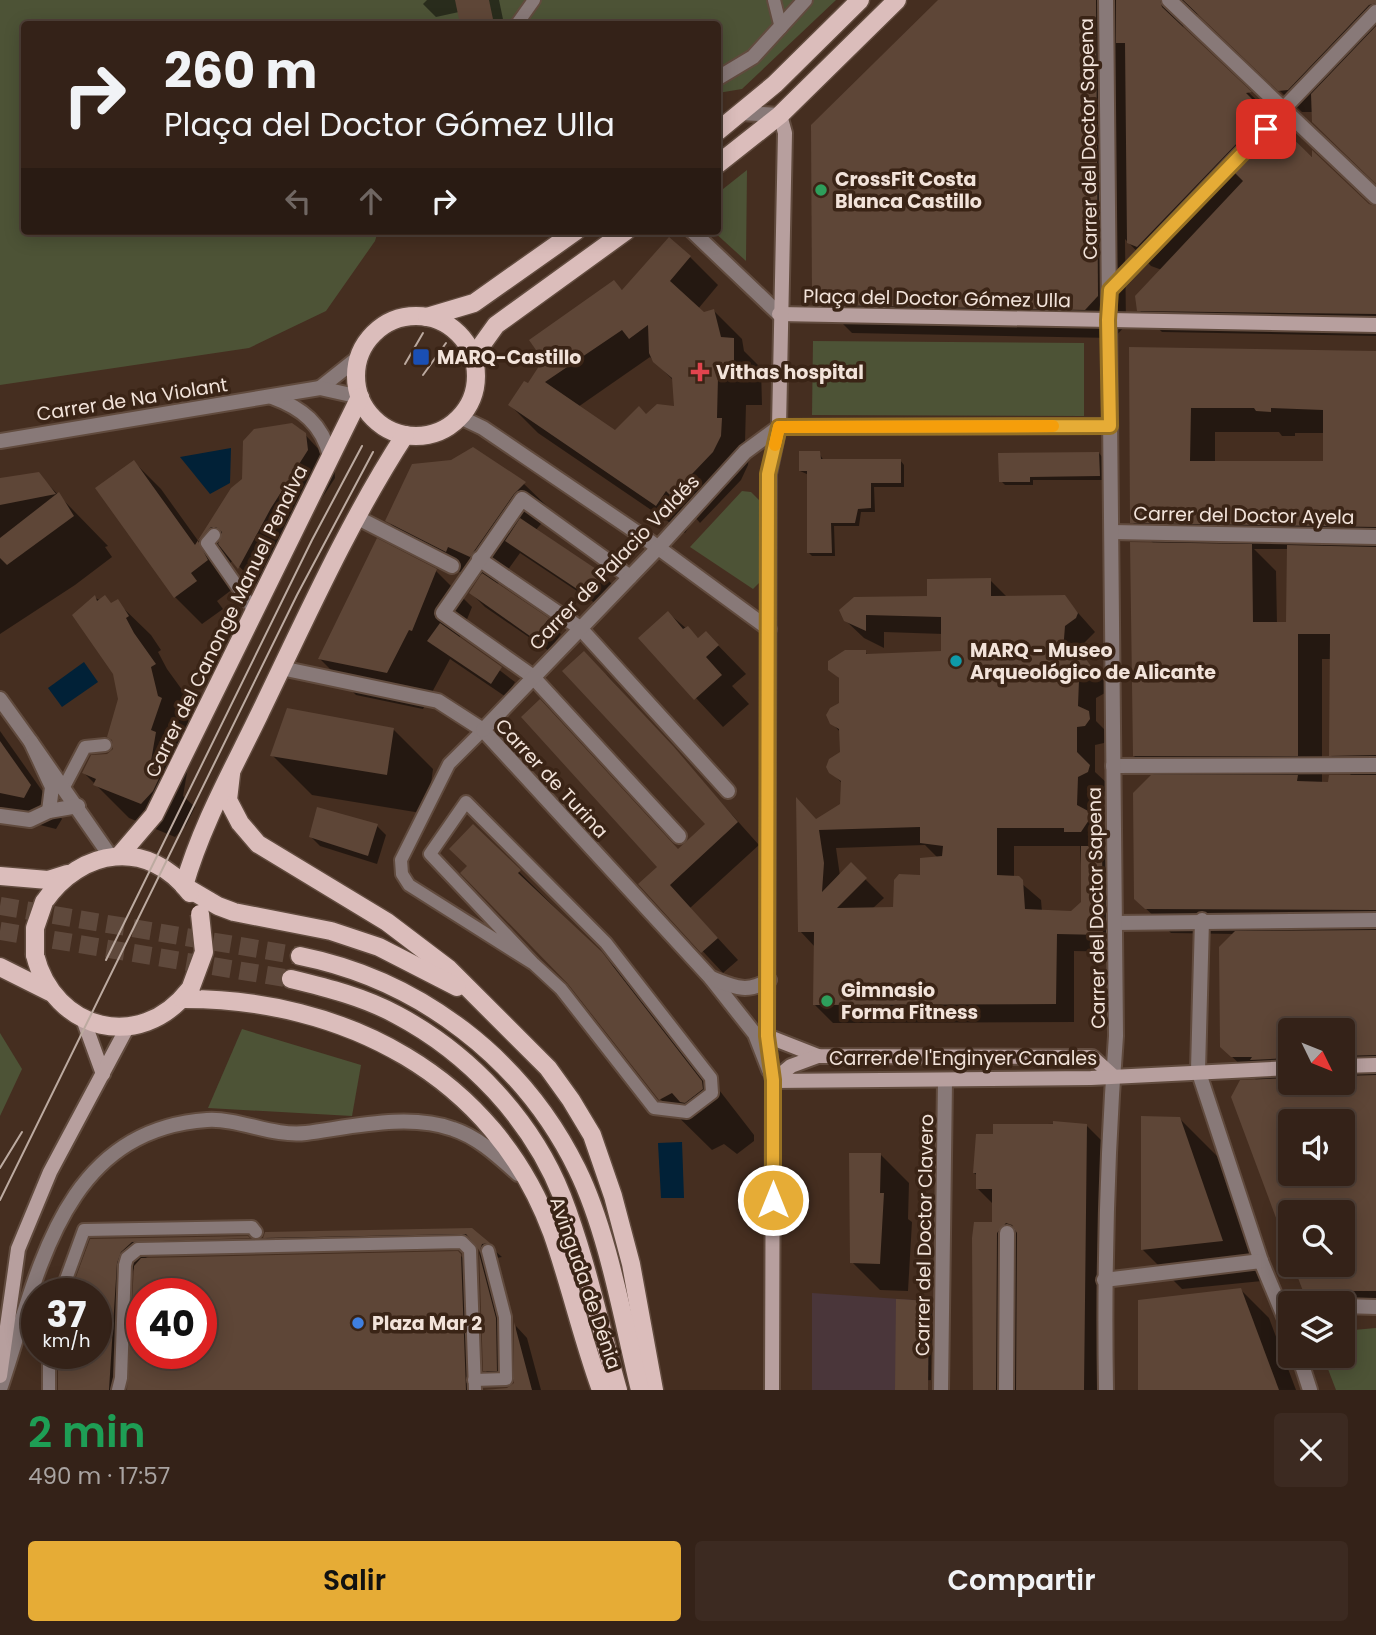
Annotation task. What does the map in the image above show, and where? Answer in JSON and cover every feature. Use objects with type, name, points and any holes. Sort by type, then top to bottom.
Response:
[{"type":"main road","points":[[721,129],[775,84],[860,0]]},
{"type":"main road","points":[[721,162],[780,115],[897,0]]},
{"type":"main road","points":[[427,317],[456,331],[473,357],[476,383],[468,407],[460,417],[435,433],[405,435],[386,428],[370,415],[360,397],[357,384],[359,357],[370,339],[386,325],[399,319],[427,317],[474,303],[570,235]]},
{"type":"main road","points":[[473,357],[496,325],[620,235]]},
{"type":"main road","name":"Carrer del Canonge Manuel Penalva","points":[[115,856],[154,815],[253,609],[360,397]]},
{"type":"main road","points":[[184,886],[200,839],[281,668],[358,518],[405,435]]},
{"type":"main road","name":"Avinguda de Dénia","points":[[231,774],[228,800],[240,823],[258,844],[387,922],[449,969],[548,1068],[592,1135],[613,1196],[631,1264],[654,1390]]},
{"type":"main road","points":[[0,876],[48,880],[67,874],[80,866],[115,856],[148,861],[174,876],[184,886],[200,914],[204,952],[187,993],[167,1012],[149,1022],[128,1026],[106,1026],[83,1019],[51,993],[0,967]]},
{"type":"main road","points":[[51,993],[35,955],[35,928],[44,902],[67,874]]},
{"type":"main road","name":"Avinguda de Dénia","points":[[184,886],[234,912],[331,931],[379,947],[419,965],[492,1010]]},
{"type":"main road","name":"Avinguda de Dénia","points":[[300,956],[363,974],[405,992],[470,1033],[499,1059],[552,1125],[578,1171],[599,1230],[640,1390]]},
{"type":"main road","name":"Avinguda de Dénia","points":[[292,979],[355,997],[396,1014],[441,1042],[470,1067],[526,1129],[562,1196],[618,1390]]},
{"type":"main road","name":"Avinguda de Dénia","points":[[187,993],[238,999],[349,1027],[394,1049],[449,1086],[477,1112],[517,1161],[533,1191],[551,1232],[601,1390]]},
{"type":"street","points":[[721,76],[753,57],[805,0]]},
{"type":"street","name":"Carrer del Doctor Sapena","points":[[1106,0],[1110,290],[1108,320]]},
{"type":"street","points":[[1170,0],[1376,197]]},
{"type":"street","points":[[1110,290],[1376,12]]},
{"type":"street","points":[[740,113],[780,115],[785,133],[779,313]]},
{"type":"street","points":[[696,235],[779,313]]},
{"type":"street","name":"Plaça del Doctor Gómez Ulla","points":[[772,1390],[773,1080],[767,1036],[768,474],[779,427],[779,313],[1376,325]]},
{"type":"street","points":[[779,427],[1110,426],[1108,320]]},
{"type":"street","name":"Carrer de Na Violant","points":[[320,388],[359,357]]},
{"type":"street","name":"Carrer de Na Violant","points":[[0,440],[320,388],[360,397]]},
{"type":"street","points":[[271,396],[304,412],[322,434],[330,456]]},
{"type":"street","points":[[460,417],[483,428],[769,629]]},
{"type":"street","name":"Carrer del Doctor Sapena","points":[[1106,1390],[1104,1280],[1116,1036],[1110,426]]},
{"type":"street","name":"Carrer de Palacio Valdés","points":[[483,730],[657,549],[745,452],[779,427]]},
{"type":"street","points":[[630,577],[523,499],[443,613],[532,676],[679,836]]},
{"type":"street","points":[[358,518],[452,566]]},
{"type":"street","name":"Carrer del Doctor Ayela","points":[[1112,532],[1376,537]]},
{"type":"street","points":[[479,559],[580,628],[728,791]]},
{"type":"street","name":"Carrer de Turina","points":[[281,668],[438,701],[483,730],[710,977],[755,1034],[773,1080]]},
{"type":"street","points":[[0,699],[115,856]]},
{"type":"street","points":[[31,742],[52,787],[49,811]]},
{"type":"street","points":[[1113,766],[1376,765]]},
{"type":"street","points":[[0,816],[30,820],[49,811],[78,806]]},
{"type":"street","points":[[1202,920],[1192,1073],[1261,1261],[1278,1292]]},
{"type":"street","points":[[1115,923],[1376,920]]},
{"type":"street","name":"Carrer de Turina","points":[[710,977],[742,990],[757,988],[769,980]]},
{"type":"street","points":[[83,1019],[103,1074]]},
{"type":"street","points":[[0,1376],[18,1249],[50,1172],[128,1026]]},
{"type":"street","name":"Carrer de l'Enginyer Canales","points":[[767,1036],[818,1056]]},
{"type":"street","name":"Carrer de l'Enginyer Canales","points":[[773,1080],[790,1066],[818,1056],[1092,1057],[1113,1076]]},
{"type":"street","points":[[1355,1066],[1376,1065]]},
{"type":"street","points":[[1113,1076],[1278,1069]]},
{"type":"street","name":"Carrer de l'Enginyer Canales","points":[[773,1080],[1113,1076]]},
{"type":"street","name":"Carrer del Doctor Clavero","points":[[941,1390],[945,1080]]},
{"type":"street","points":[[0,1389],[51,1236],[71,1197],[112,1154],[136,1139],[185,1122],[209,1120],[298,1134],[410,1123],[453,1129],[484,1145],[518,1173],[533,1191]]},
{"type":"street","points":[[1006,1390],[1007,1233]]},
{"type":"street","points":[[1104,1280],[1261,1261]]},
{"type":"street","points":[[1355,1306],[1376,1307]]},
{"type":"street","points":[[1302,1368],[1310,1390]]},
{"type":"lane","points":[[519,21],[534,0]]},
{"type":"lane","points":[[774,0],[780,28]]},
{"type":"lane","points":[[214,536],[208,543],[253,609]]},
{"type":"lane","points":[[483,730],[449,764],[401,860],[402,874],[409,885],[534,964],[561,989],[654,1108],[687,1112],[712,1093],[711,1078],[606,943],[467,802],[430,855],[534,964]]},
{"type":"lane","points":[[64,787],[85,747],[105,745]]},
{"type":"lane","points":[[66,1278],[84,1230],[252,1227],[256,1232]]},
{"type":"lane","points":[[118,1390],[121,1378],[125,1265],[132,1253],[145,1248],[465,1243],[470,1250],[475,1385],[506,1379],[505,1317],[488,1251]]},
{"type":"lane","points":[[49,1369],[49,1390]]},
{"type":"shaded area","points":[[812,1293],[929,1301],[928,1390],[812,1390]]},
{"type":"green space","points":[[0,0],[836,0],[742,89],[721,92],[721,21],[21,21],[21,235],[377,235],[326,311],[249,348],[0,385]]},
{"type":"green space","points":[[747,170],[746,261],[717,235],[721,235],[721,191]]},
{"type":"green space","points":[[813,341],[1084,343],[1084,416],[812,415]]},
{"type":"green space","points":[[742,491],[751,492],[759,500],[759,583],[753,589],[690,547]]},
{"type":"green space","points":[[242,1029],[361,1065],[352,1116],[208,1108]]},
{"type":"green space","points":[[0,1033],[22,1069],[0,1116]]},
{"type":"green space","points":[[1376,1328],[1376,1390],[1336,1390],[1328,1368],[1355,1368],[1355,1330]]},
{"type":"water","points":[[231,448],[230,483],[210,494],[180,457]]},
{"type":"water","points":[[84,662],[98,682],[62,707],[48,688]]},
{"type":"water","points":[[682,1142],[684,1198],[661,1198],[658,1143]]},
{"type":"building","points":[[455,0],[489,0],[493,21],[459,21]]},
{"type":"building","points":[[938,0],[1096,0],[1098,296],[1085,310],[822,305],[812,294],[811,125]]},
{"type":"building","points":[[1116,0],[1160,0],[1162,7],[1252,92],[1246,93],[1266,113],[1137,247],[1127,243],[1125,43],[1116,43]]},
{"type":"building","points":[[1183,0],[1376,0],[1376,3],[1369,5],[1288,90],[1278,91]]},
{"type":"building","points":[[1376,26],[1376,184],[1312,122],[1311,94]]},
{"type":"building","points":[[1280,126],[1312,157],[1312,150],[1369,204],[1376,206],[1376,314],[1137,311],[1135,296],[1243,181],[1235,173]]},
{"type":"building","name":"Vithas hospital","points":[[669,237],[691,256],[670,281],[704,312],[714,309],[721,337],[734,338],[734,378],[718,377],[717,418],[722,418],[721,436],[713,452],[671,496],[666,491],[656,506],[508,405],[524,381],[528,383],[543,360],[529,340],[614,280],[622,290]],"holes":[[[648,325],[649,353],[653,362],[672,378],[674,406],[657,404],[646,414],[639,406],[615,430],[545,382],[622,330],[629,339]]]},
{"type":"building","points":[[1129,347],[1376,351],[1376,527],[1130,523]],"holes":[[[1191,408],[1254,408],[1256,411],[1271,412],[1271,408],[1323,410],[1323,461],[1190,461]]]},
{"type":"building","points":[[292,423],[306,433],[308,450],[271,508],[238,569],[218,544],[222,532],[211,527],[198,541],[208,560],[191,573],[197,581],[174,598],[95,488],[134,460],[195,545],[231,488],[242,479],[243,441],[254,429]]},
{"type":"building","points":[[473,447],[526,482],[514,494],[470,557],[448,547],[446,552],[385,521],[412,464],[451,460]]},
{"type":"building","points":[[799,451],[820,451],[821,459],[901,459],[901,483],[871,483],[871,508],[858,509],[855,523],[831,523],[832,553],[807,553],[807,471],[799,471]]},
{"type":"building","points":[[1099,452],[1100,476],[1030,477],[1030,482],[999,482],[998,453]]},
{"type":"building","points":[[39,472],[56,494],[0,505],[0,478]]},
{"type":"building","points":[[59,492],[74,516],[7,565],[0,558],[0,538]]},
{"type":"building","points":[[520,518],[605,575],[589,597],[505,541]]},
{"type":"building","points":[[377,538],[437,569],[412,631],[409,630],[387,673],[318,659]]},
{"type":"building","points":[[1130,542],[1252,544],[1253,622],[1286,622],[1287,545],[1376,547],[1376,755],[1329,756],[1330,634],[1298,634],[1298,756],[1133,756]]},
{"type":"building","points":[[482,573],[549,618],[534,639],[469,593]]},
{"type":"building","points":[[991,578],[991,596],[1065,595],[1078,613],[1076,618],[1065,626],[1063,652],[1072,652],[1085,658],[1091,666],[1088,675],[1079,680],[1078,706],[1089,711],[1090,719],[1085,726],[1077,727],[1077,752],[1090,765],[1088,772],[1078,777],[1077,805],[1090,812],[1089,820],[1081,832],[1064,832],[1064,828],[997,828],[997,875],[1019,876],[1023,880],[1025,909],[1071,911],[1081,902],[1081,846],[1102,846],[1103,935],[1057,934],[1056,1004],[813,1005],[814,932],[798,932],[796,797],[816,819],[840,804],[841,781],[829,773],[826,767],[829,759],[840,752],[839,729],[830,724],[826,715],[830,708],[839,703],[839,678],[828,670],[828,661],[845,650],[866,650],[866,654],[941,651],[941,617],[866,615],[866,631],[844,621],[839,610],[854,597],[927,596],[927,579]],"holes":[[[920,827],[920,843],[943,846],[942,856],[920,858],[920,875],[899,874],[894,880],[893,907],[837,908],[867,878],[851,862],[822,892],[824,863],[819,830]]]},
{"type":"building","points":[[95,595],[97,601],[105,595],[111,603],[118,599],[129,616],[126,618],[134,633],[156,664],[151,667],[158,696],[162,698],[151,730],[156,732],[150,767],[162,772],[153,791],[141,804],[93,785],[96,779],[82,773],[91,755],[107,754],[113,749],[112,740],[107,737],[118,699],[113,674],[72,615]]},
{"type":"building","points":[[668,611],[683,629],[688,626],[698,638],[706,631],[719,645],[706,657],[722,675],[694,700],[638,638]]},
{"type":"building","points":[[440,623],[502,667],[491,684],[427,641]]},
{"type":"building","points":[[584,651],[674,747],[738,822],[670,885],[718,938],[701,953],[638,884],[657,867],[521,717],[540,699],[678,849],[705,824],[562,671]]},
{"type":"building","points":[[287,708],[394,728],[387,775],[270,756]]},
{"type":"building","points":[[0,741],[31,785],[24,798],[0,793]]},
{"type":"building","points":[[1151,775],[1298,775],[1297,781],[1328,782],[1329,775],[1376,775],[1376,910],[1145,909],[1134,899],[1133,793]]},
{"type":"building","points":[[317,807],[378,824],[368,856],[309,837]]},
{"type":"building","points":[[473,824],[521,870],[518,873],[602,952],[702,1081],[703,1089],[685,1103],[680,1102],[672,1093],[659,1100],[568,984],[460,873],[467,866],[449,849]]},
{"type":"building","points":[[1376,930],[1376,1055],[1355,1056],[1355,1018],[1278,1018],[1278,1059],[1250,1060],[1252,1057],[1231,1057],[1220,1047],[1219,947],[1235,931]]},
{"type":"building","points":[[1376,1075],[1376,1291],[1303,1291],[1298,1277],[1355,1277],[1355,1200],[1278,1200],[1278,1223],[1231,1097],[1240,1080],[1278,1078],[1278,1096],[1354,1096],[1355,1076]]},
{"type":"building","points":[[1141,1116],[1180,1117],[1223,1241],[1141,1250]]},
{"type":"building","points":[[1053,1121],[1087,1124],[1084,1390],[1016,1390],[1017,1233],[1012,1225],[1006,1223],[997,1233],[996,1390],[973,1390],[972,1238],[974,1222],[992,1222],[992,1189],[976,1189],[976,1173],[973,1173],[976,1134],[993,1134],[993,1124],[1053,1124]]},
{"type":"building","points":[[849,1153],[881,1153],[880,1193],[884,1193],[880,1264],[850,1263]]},
{"type":"building","points":[[472,1228],[490,1243],[482,1244],[479,1253],[466,1234],[263,1238],[265,1232]]},
{"type":"building","points":[[250,1238],[132,1242],[121,1252],[117,1263],[112,1342],[112,1278],[76,1278],[90,1239]]},
{"type":"building","points":[[458,1251],[461,1254],[466,1390],[127,1390],[128,1369],[217,1369],[217,1278],[133,1278],[134,1266],[141,1258]]},
{"type":"building","points":[[479,1253],[496,1318],[497,1371],[483,1371]]},
{"type":"building","points":[[1241,1288],[1279,1390],[1138,1390],[1138,1300]]},
{"type":"building","points":[[896,1299],[929,1301],[928,1390],[895,1390]]},
{"type":"building","points":[[514,1322],[532,1390],[484,1390],[507,1388],[514,1383]]},
{"type":"building","points":[[58,1369],[110,1369],[109,1390],[58,1390]]},
{"type":"tunnel","points":[[0,906],[300,956]]},
{"type":"tunnel","points":[[0,931],[291,979]]},
{"type":"tram line","points":[[405,364],[423,333]]},
{"type":"tram line","points":[[423,375],[446,343]]},
{"type":"tram line","points":[[106,960],[312,540],[362,446]]},
{"type":"tram line","points":[[0,1200],[297,595],[373,452]]},
{"type":"tram line","points":[[0,1168],[22,1132]]},
{"type":"slow traffic","points":[[775,445],[779,427],[1053,426]]},
{"type":"place","name":"CrossFit Costa Blanca Castillo","points":[[821,190]]},
{"type":"place","name":"MARQ-Castillo","points":[[421,357]]},
{"type":"place","name":"Vithas hospital","points":[[700,372]]},
{"type":"place","name":"MARQ - Museo Arqueológico de Alicante","points":[[956,661]]},
{"type":"place","name":"Gimnasio Forma Fitness","points":[[827,1001]]},
{"type":"place","name":"Plaza Mar 2","points":[[358,1323]]},
{"type":"route","points":[[773,1200],[773,1080],[767,1036],[768,474],[779,427],[1110,426],[1110,290],[1266,129]]}]
